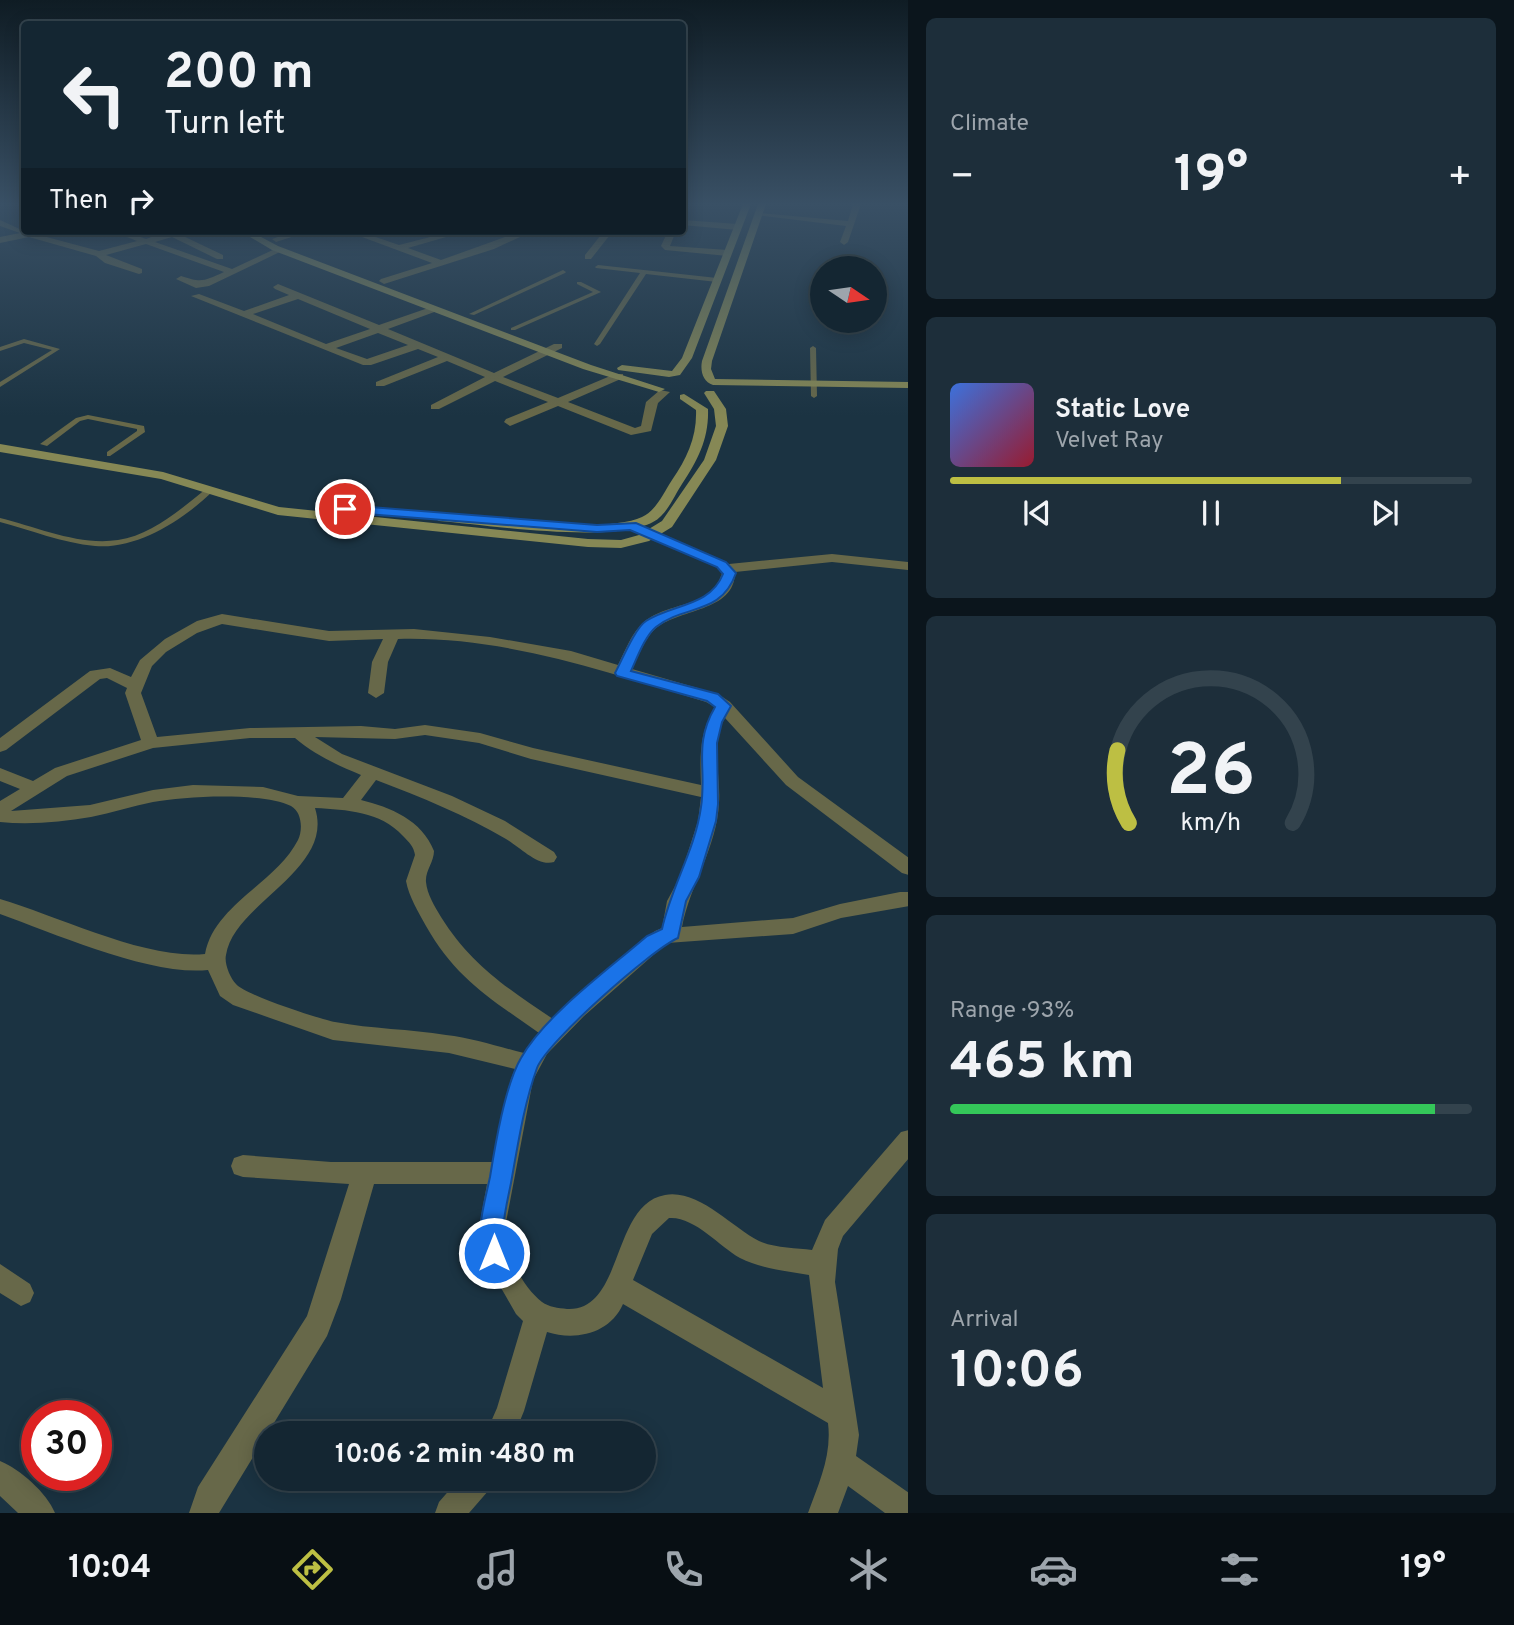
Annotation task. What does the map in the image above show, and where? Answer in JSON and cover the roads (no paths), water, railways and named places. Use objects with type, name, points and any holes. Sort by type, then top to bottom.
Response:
[{"type":"main road","points":[[0,437],[110,454],[246,492],[307,505],[597,528],[632,526],[650,519],[694,458],[703,424],[702,409],[684,397],[619,376],[552,349],[434,309],[344,275]]},
{"type":"main road","points":[[368,275],[513,330],[552,349],[619,367],[691,373],[712,386]]},
{"type":"main road","points":[[661,391],[656,380],[672,373],[687,358],[719,275]]},
{"type":"main road","points":[[0,448],[127,468],[278,511],[588,543],[621,544],[649,535],[667,524],[710,460],[722,426],[720,409],[706,369],[707,361],[737,275]]},
{"type":"main road","points":[[835,391],[908,384]]},
{"type":"main road","points":[[684,397],[712,386],[908,395]]},
{"type":"street","points":[[181,279],[201,285],[226,275]]},
{"type":"street","points":[[384,281],[405,275]]},
{"type":"street","points":[[278,287],[381,328],[446,358],[635,432],[647,428],[652,402],[661,391]]},
{"type":"street","points":[[195,296],[367,363],[419,345]]},
{"type":"street","points":[[246,315],[251,310],[297,296]]},
{"type":"street","points":[[326,348],[434,309]]},
{"type":"street","points":[[435,407],[552,349]]},
{"type":"street","points":[[380,384],[446,358]]},
{"type":"street","points":[[510,422],[619,376]]},
{"type":"street","points":[[632,526],[719,564],[832,558],[908,566]]},
{"type":"street","points":[[622,673],[648,625],[667,615],[699,606],[724,588],[729,581],[719,564]]},
{"type":"street","points":[[151,743],[135,700],[136,686],[145,664],[156,653],[198,626],[211,621],[222,619],[329,636],[450,636],[490,642],[571,656],[712,698],[724,706],[792,781],[908,869]]},
{"type":"street","points":[[376,693],[380,662],[393,634]]},
{"type":"street","points":[[0,746],[96,674],[110,673],[136,686]]},
{"type":"street","points":[[671,933],[677,901],[690,877],[707,821],[709,743],[714,722],[724,706]]},
{"type":"street","points":[[0,808],[61,772],[151,743],[250,733],[395,734],[425,730],[480,738],[531,753],[709,793]]},
{"type":"street","points":[[299,732],[315,746],[336,758],[506,829],[547,857]]},
{"type":"street","points":[[349,803],[372,773]]},
{"type":"street","points":[[0,775],[35,788]]},
{"type":"street","points":[[0,816],[22,818],[90,811],[153,796],[193,791],[262,793],[298,802],[349,803],[377,811],[410,830],[423,847],[424,854],[417,874],[419,891],[452,950],[471,971],[553,1031]]},
{"type":"street","points":[[298,802],[306,809],[310,822],[308,839],[294,859],[218,938],[214,961],[228,990],[241,999],[333,1031],[449,1044],[528,1063]]},
{"type":"street","points":[[822,1264],[766,1256],[750,1249],[698,1215],[677,1206],[663,1207],[643,1226],[610,1302],[594,1318],[576,1323],[558,1322],[538,1316],[525,1305],[494,1253],[491,1233],[509,1133],[528,1063],[553,1031],[654,941],[671,933],[772,929],[840,911],[900,899],[908,900]]},
{"type":"street","points":[[0,906],[121,948],[185,964],[214,961]]},
{"type":"street","points":[[823,1513],[841,1463],[844,1435],[822,1282],[822,1264],[834,1228],[908,1140]]},
{"type":"street","points":[[243,1166],[365,1173],[502,1173]]},
{"type":"street","points":[[204,1513],[209,1498],[317,1326],[328,1299],[365,1173]]},
{"type":"street","points":[[0,1277],[21,1293]]},
{"type":"street","points":[[617,1286],[842,1415]]},
{"type":"street","points":[[505,1421],[538,1316]]},
{"type":"street","points":[[841,1463],[908,1512]]},
{"type":"street","points":[[0,1476],[40,1513]]},
{"type":"street","points":[[450,1513],[468,1491]]},
{"type":"lane","points":[[472,314],[557,275]]},
{"type":"lane","points":[[597,344],[642,275]]},
{"type":"lane","points":[[671,275],[717,279]]},
{"type":"lane","points":[[513,330],[598,292],[579,283]]},
{"type":"lane","points":[[0,349],[24,341],[57,349],[0,385]]},
{"type":"lane","points":[[813,348],[814,391]]},
{"type":"lane","points":[[44,444],[78,419],[88,417],[141,428],[134,438],[110,454]]},
{"type":"lane","points":[[0,520],[94,543],[121,542],[163,526],[210,490]]}]
